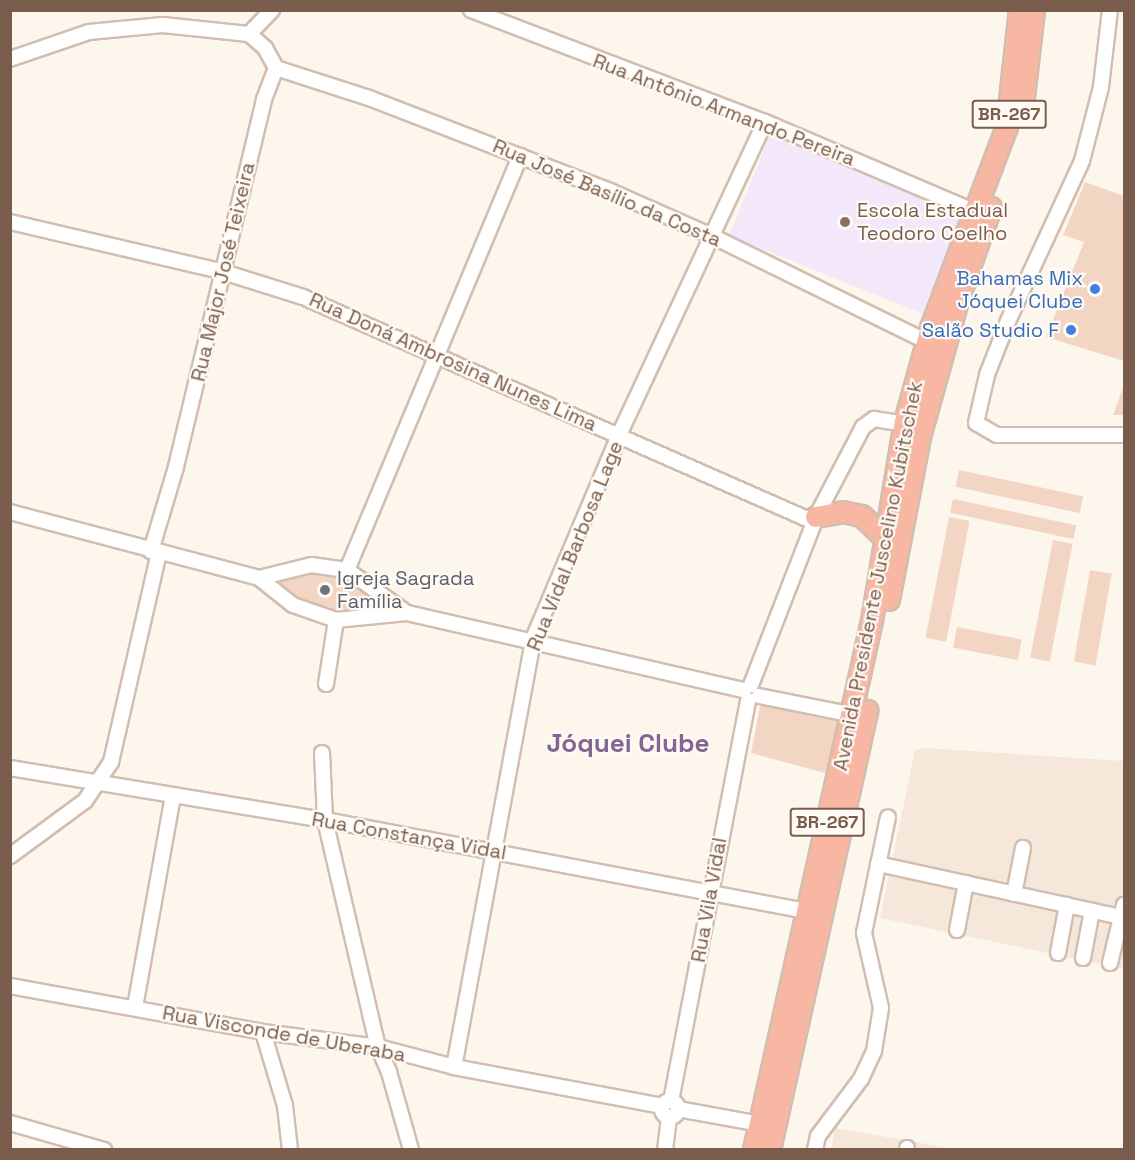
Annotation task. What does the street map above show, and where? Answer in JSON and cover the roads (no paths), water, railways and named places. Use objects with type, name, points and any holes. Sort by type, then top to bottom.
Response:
[{"type":"highway","name":"Avenida Presidente Juscelino Kubitschek","points":[[754,1149],[853,715],[905,422],[927,342],[1006,127],[1020,10]]},
{"type":"highway","name":"Avenida Presidente Juscelino Kubitschek","points":[[770,1149],[820,916],[844,825],[920,437],[957,301],[1010,157],[1029,74],[1034,10]]},
{"type":"highway","points":[[905,422],[927,412]]},
{"type":"highway","points":[[815,520],[843,512],[862,516],[886,539]]},
{"type":"street","points":[[249,34],[272,10]]},
{"type":"street","name":"Rua Antônio Armando Pereira","points":[[471,10],[765,122],[976,212]]},
{"type":"street","points":[[1110,10],[1101,87],[1082,161],[1008,321],[987,375],[976,423],[997,435],[1125,435]]},
{"type":"street","points":[[10,59],[89,32],[142,25],[249,34],[265,48],[276,68]]},
{"type":"street","name":"Rua José Basílio da Costa","points":[[276,68],[369,98],[520,156],[712,236],[927,342]]},
{"type":"street","name":"Rua Major José Teixeira","points":[[10,856],[85,801],[100,782],[116,743],[155,552],[220,271],[266,93],[276,68]]},
{"type":"street","name":"Rua Vidal Barbosa Lage","points":[[454,1067],[496,852],[533,639],[619,435],[765,122]]},
{"type":"street","points":[[347,570],[398,451],[434,354],[520,156]]},
{"type":"street","name":"Rua Doná Ambrosina Nunes Lima","points":[[12,225],[220,271],[303,297],[815,520]]},
{"type":"street","name":"Rua Vila Vidal","points":[[665,1149],[670,1108],[711,890],[751,693],[815,520],[868,422],[882,419],[905,422]]},
{"type":"street","points":[[905,422],[920,437]]},
{"type":"street","points":[[10,512],[259,578],[293,605],[336,620],[407,613],[533,639],[751,693],[853,715]]},
{"type":"street","points":[[259,578],[311,565],[347,570],[407,613]]},
{"type":"street","points":[[326,684],[336,620]]},
{"type":"street","points":[[322,753],[325,820],[378,1047],[389,1072],[411,1149]]},
{"type":"street","name":"Rua Constança Vidal","points":[[10,768],[325,820],[711,890],[807,911]]},
{"type":"street","points":[[135,1007],[173,795]]},
{"type":"street","points":[[815,1149],[818,1136],[861,1079],[874,1051],[881,1008],[864,933],[888,817]]},
{"type":"street","points":[[1014,894],[1023,848]]},
{"type":"street","points":[[878,864],[1092,911],[1123,911],[1110,963]]},
{"type":"street","points":[[957,930],[966,883]]},
{"type":"street","points":[[1058,952],[1068,905]]},
{"type":"street","points":[[1083,957],[1092,911]]},
{"type":"street","name":"Rua Visconde de Uberaba","points":[[10,986],[263,1032],[378,1047],[454,1067],[760,1124]]},
{"type":"street","points":[[263,1032],[285,1106],[290,1149]]},
{"type":"street","points":[[10,1123],[104,1149]]},
{"type":"place","name":"Escola Estadual Teodoro Coelho","points":[[845,222]]},
{"type":"place","name":"Bahamas Mix Jóquei Clube","points":[[1095,289]]},
{"type":"place","name":"Salão Studio F","points":[[1071,330]]},
{"type":"place","name":"Igreja Sagrada Família","points":[[325,590]]},
{"type":"district","name":"Jóquei Clube","points":[[628,744]]}]
